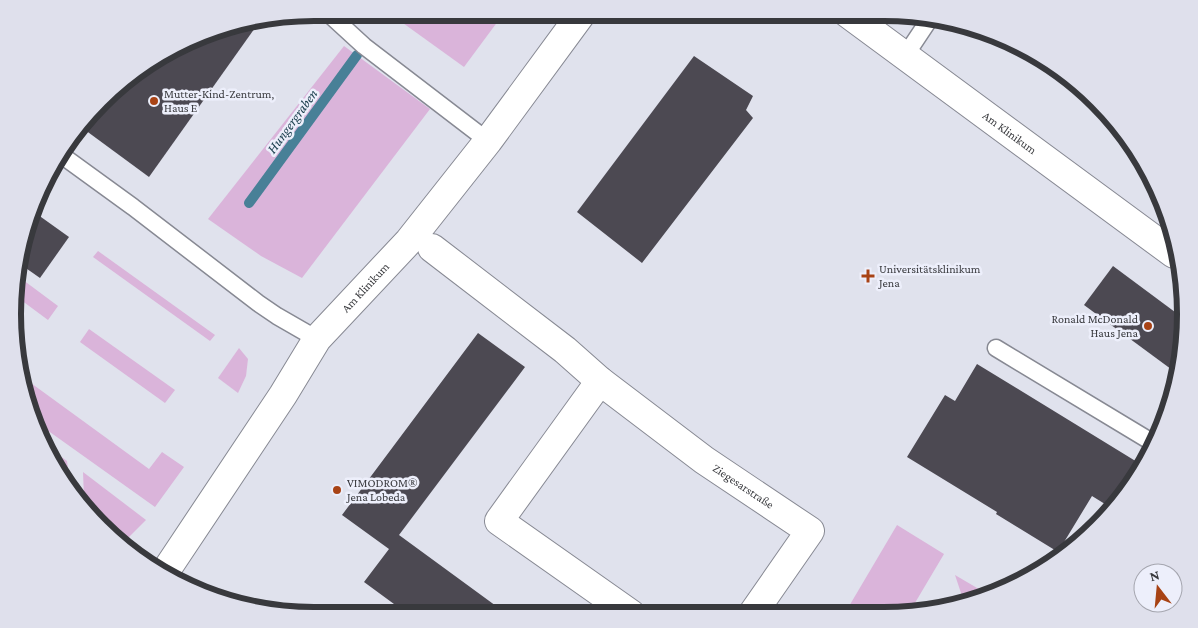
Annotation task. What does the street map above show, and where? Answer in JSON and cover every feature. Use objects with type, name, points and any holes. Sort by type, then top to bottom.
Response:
[{"type":"street","name":"Am Klinikum","points":[[168,568],[283,395],[317,339],[409,241],[488,142],[576,21]]},
{"type":"street","name":"Am Klinikum","points":[[858,21],[1170,251]]},
{"type":"street","name":"Ziegesarstraße","points":[[432,248],[565,350],[600,381],[704,460],[810,532],[757,607]]},
{"type":"street","points":[[600,381],[499,521],[621,607]]},
{"type":"lane","points":[[338,21],[364,46],[488,142]]},
{"type":"lane","points":[[905,56],[927,25]]},
{"type":"lane","points":[[66,159],[258,303],[317,339]]},
{"type":"lane","points":[[996,348],[1148,440]]},
{"type":"shaded area","points":[[400,21],[498,21],[464,67]]},
{"type":"shaded area","points":[[344,46],[430,109],[302,278],[261,256],[208,219]]},
{"type":"shaded area","points":[[98,251],[215,335],[210,341],[93,257]]},
{"type":"shaded area","points":[[24,280],[58,306],[48,320],[22,301]]},
{"type":"shaded area","points":[[89,329],[175,390],[165,403],[80,342]]},
{"type":"shaded area","points":[[239,348],[248,359],[246,376],[238,393],[218,378]]},
{"type":"shaded area","points":[[29,382],[149,469],[162,452],[184,467],[155,507],[45,429]]},
{"type":"shaded area","points":[[56,453],[67,461],[69,473]]},
{"type":"shaded area","points":[[83,472],[146,520],[127,539],[107,521],[84,494]]},
{"type":"shaded area","points":[[897,525],[944,554],[914,605],[849,607]]},
{"type":"shaded area","points":[[955,575],[981,590],[962,596]]},
{"type":"building","name":"Mutter-Kind-Zentrum, Haus E","points":[[256,27],[149,177],[86,131],[121,94],[168,60],[220,37]]},
{"type":"building","points":[[694,56],[753,96],[746,110],[753,118],[642,263],[577,212]]},
{"type":"building","points":[[39,215],[69,237],[40,278],[25,268],[31,238]]},
{"type":"building","name":"Ronald McDonald Haus Jena","points":[[1113,266],[1177,314],[1171,369],[1084,305]]},
{"type":"building","points":[[478,333],[525,367],[399,535],[497,607],[398,607],[364,582],[389,549],[342,515]]},
{"type":"building","points":[[977,364],[1137,462],[1106,505],[1092,496],[1061,546],[1056,551],[907,457],[945,395],[955,401]]},
{"type":"waterway","name":"Hungergraben","points":[[249,203],[357,55]]},
{"type":"place","name":"Mutter-Kind-Zentrum, Haus E","points":[[154,101]]},
{"type":"place","name":"Universitätsklinikum Jena","points":[[868,276]]},
{"type":"place","name":"Ronald McDonald Haus Jena","points":[[1148,326]]},
{"type":"place","name":"VIMODROM® Jena Lobeda","points":[[337,490]]}]
